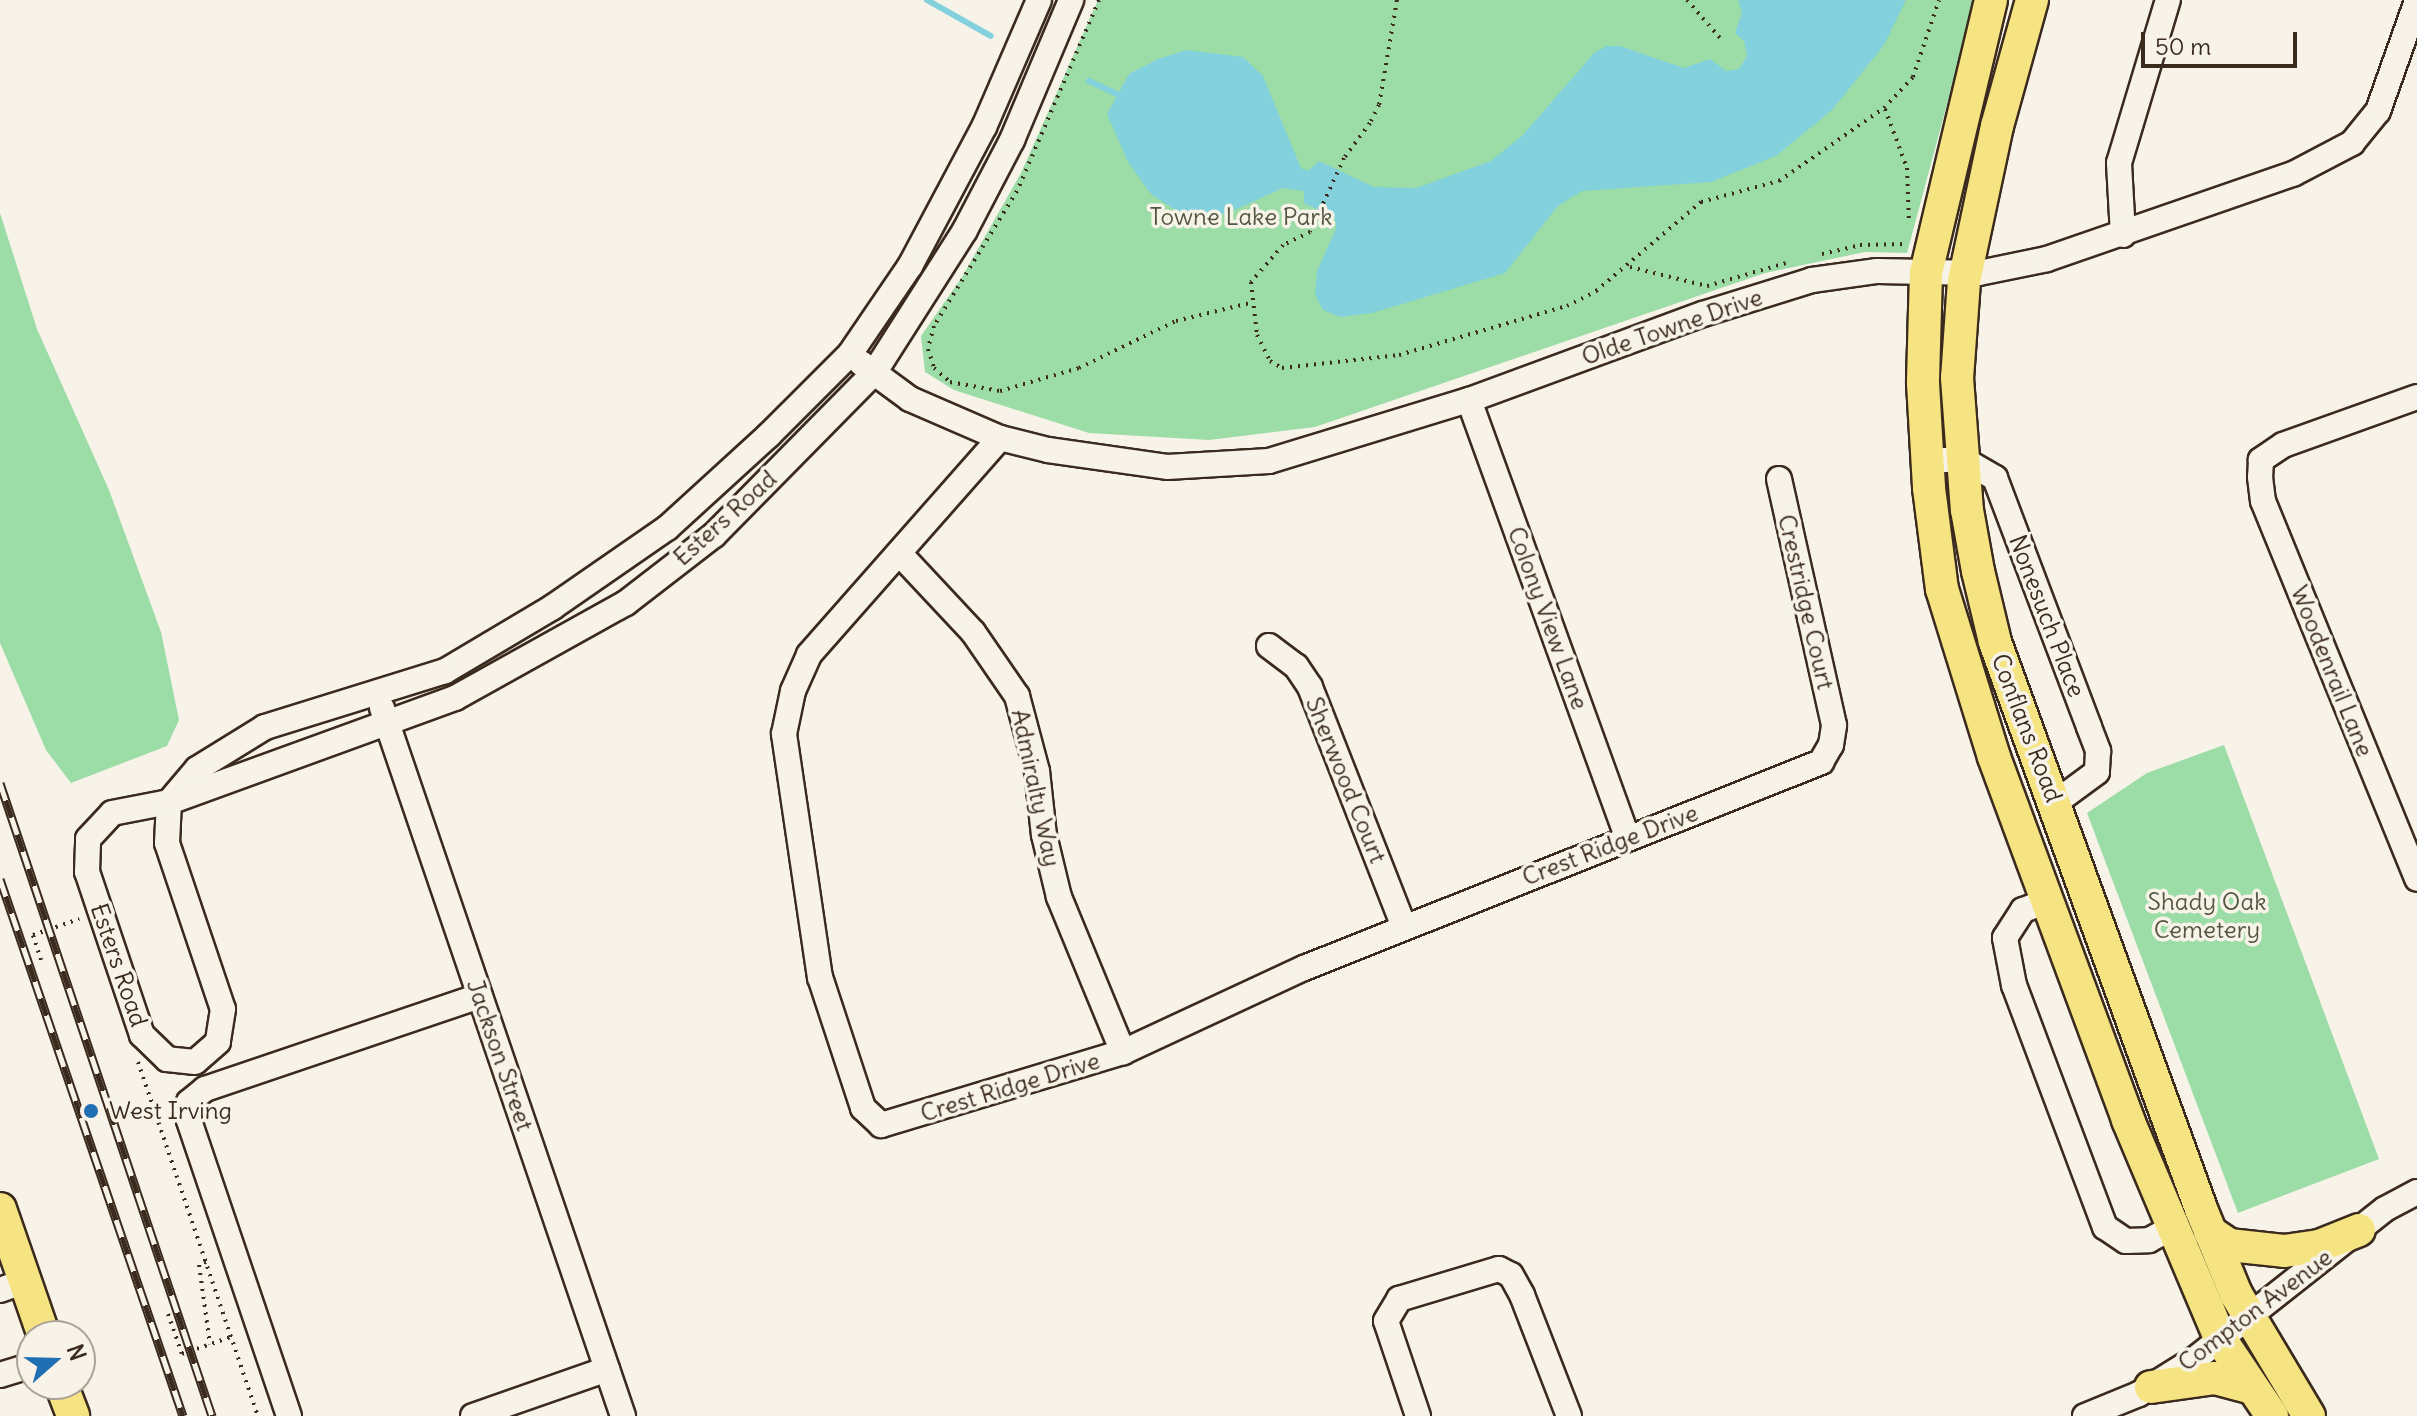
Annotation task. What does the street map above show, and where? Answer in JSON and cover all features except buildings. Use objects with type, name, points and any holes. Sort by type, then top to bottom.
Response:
[{"type":"main road","name":"Conflans Road","points":[[1991,0],[1926,273],[1923,383],[1930,460],[1929,488],[1942,589],[2047,901],[2172,1228],[2221,1340],[2272,1416]]},
{"type":"main road","name":"Conflans Road","points":[[2032,0],[1997,126],[1966,273],[1957,378],[1967,510],[1995,642],[2210,1232],[2250,1319],[2309,1416]]},
{"type":"main road","points":[[0,1209],[12,1286],[34,1320]]},
{"type":"main road","points":[[2210,1232],[2229,1245],[2284,1251],[2319,1246],[2359,1230]]},
{"type":"main road","points":[[2151,1387],[2215,1378],[2253,1388]]},
{"type":"street","name":"Esters Road","points":[[1039,0],[940,215],[850,354],[667,528],[553,607],[445,671],[265,727],[197,769],[169,802],[167,843],[223,1009],[218,1042],[195,1062],[167,1059],[142,1035],[87,872],[88,839],[112,813],[169,802],[385,720],[455,698],[626,603],[714,535],[874,373],[965,230],[1012,140],[1071,0]]},
{"type":"street","points":[[2123,235],[2119,163],[2168,0]]},
{"type":"street","name":"Olde Towne Drive","points":[[850,354],[910,399],[1000,438],[1117,463],[1236,465],[1290,456],[1469,400],[1703,314],[1812,280],[1877,271],[1966,273],[2047,259],[2293,174],[2352,143],[2391,86],[2417,1]]},
{"type":"street","name":"Woodenrail Lane","points":[[2417,397],[2306,435],[2261,460],[2263,501],[2417,879]]},
{"type":"street","name":"Colony View Lane","points":[[1469,400],[1627,837]]},
{"type":"street","name":"Crest Ridge Drive","points":[[1000,438],[809,655],[793,691],[784,734],[820,977],[863,1108],[881,1125],[1123,1052],[1404,927],[1627,837],[1803,772],[1821,762],[1831,745],[1834,725]]},
{"type":"street","points":[[1930,460],[1964,460]]},
{"type":"street","name":"Nonesuch Place","points":[[1964,460],[1995,478],[2098,751],[2097,772],[2055,803]]},
{"type":"street","name":"Crestridge Court","points":[[1779,479],[1834,725]]},
{"type":"street","name":"Admiralty Way","points":[[899,553],[973,632],[1017,696],[1037,771],[1044,835],[1059,897],[1123,1052]]},
{"type":"street","name":"Sherwood Court","points":[[1269,646],[1296,666],[1310,687],[1404,927]]},
{"type":"street","name":"Jackson Street","points":[[378,694],[623,1416]]},
{"type":"street","points":[[2047,901],[2023,910],[2005,938],[2014,985],[2105,1227],[2126,1241],[2149,1240],[2172,1228]]},
{"type":"street","points":[[289,1416],[189,1120],[189,1102],[205,1089],[480,996]]},
{"type":"street","name":"Compton Avenue","points":[[2085,1416],[2151,1387],[2221,1340],[2359,1230],[2417,1192]]},
{"type":"street","points":[[1418,1416],[1386,1321],[1399,1299],[1499,1269],[1511,1275],[1522,1295],[1569,1416]]},
{"type":"street","points":[[473,1416],[607,1369]]},
{"type":"path","points":[[1099,0],[1017,191],[934,326],[928,349],[934,368],[950,382],[1000,391],[1079,368],[1176,321],[1250,303]]},
{"type":"path","points":[[1397,0],[1379,105],[1344,158],[1310,232],[1263,262],[1251,282],[1250,303],[1257,335],[1270,361],[1282,368],[1431,347],[1567,306],[1630,267],[1701,202],[1779,181],[1884,108],[1913,77],[1939,0]]},
{"type":"path","points":[[1687,0],[1720,38]]},
{"type":"path","points":[[1818,255],[1860,245],[1907,244],[1907,168],[1884,108]]},
{"type":"path","points":[[1630,267],[1707,286],[1789,262]]},
{"type":"path","points":[[41,960],[33,935],[89,916]]},
{"type":"path","points":[[133,1047],[258,1416]]},
{"type":"path","points":[[206,1262],[199,1265],[210,1344]]},
{"type":"path","points":[[168,1314],[182,1354],[231,1337]]},
{"type":"green space","name":"Towne Lake Park","points":[[1098,0],[1975,0],[1907,253],[1865,252],[1765,273],[1315,427],[1209,440],[1089,433],[954,390],[925,372],[921,336],[962,277],[1021,173]]},
{"type":"green space","points":[[0,213],[37,329],[109,490],[161,632],[179,720],[167,746],[71,783],[46,750],[0,643]]},
{"type":"green space","name":"Shady Oak Cemetery","points":[[2224,745],[2379,1159],[2238,1213],[2087,813],[2147,773]]},
{"type":"water","points":[[1738,0],[1906,0],[1884,45],[1832,110],[1776,156],[1711,182],[1582,191],[1558,206],[1505,273],[1372,313],[1340,317],[1323,310],[1315,295],[1317,271],[1336,229],[1335,218],[1304,203],[1304,191],[1283,188],[1230,212],[1201,218],[1177,211],[1151,194],[1128,162],[1107,114],[1129,74],[1158,59],[1186,50],[1243,57],[1263,76],[1301,168],[1308,171],[1319,161],[1374,187],[1416,188],[1491,161],[1523,135],[1595,52],[1607,46],[1620,46],[1684,68],[1710,59],[1726,71],[1739,69],[1747,56],[1744,41],[1735,33],[1742,13]]},
{"type":"waterway","points":[[927,0],[991,36]]},
{"type":"waterway","points":[[1089,81],[1124,97]]},
{"type":"railway","points":[[0,783],[212,1416]]},
{"type":"railway","points":[[0,879],[183,1416]]},
{"type":"place","name":"West Irving","points":[[91,1111]]}]
